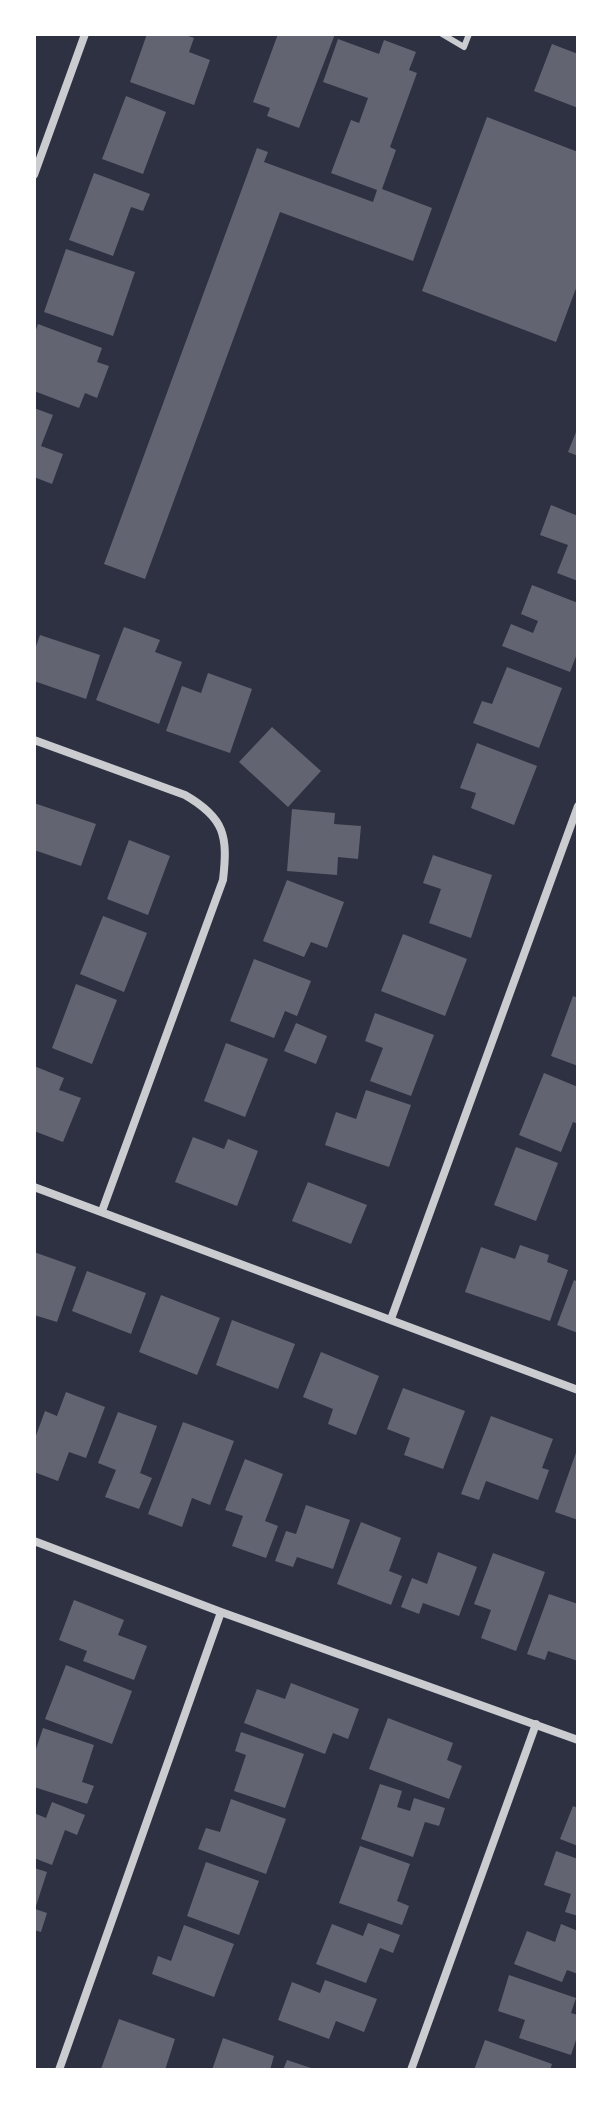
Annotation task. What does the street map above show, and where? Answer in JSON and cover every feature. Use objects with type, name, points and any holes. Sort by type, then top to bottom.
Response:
[{"type":"street","points":[[34,175],[85,34]]},
{"type":"street","points":[[34,740],[185,795],[207,808],[220,827],[226,851],[223,880],[102,1211]]},
{"type":"street","points":[[391,1319],[578,806]]},
{"type":"street","points":[[34,1187],[578,1390]]},
{"type":"street","points":[[34,1541],[221,1612],[578,1740]]},
{"type":"street","points":[[59,2070],[221,1612]]},
{"type":"street","points":[[411,2070],[536,1724]]},
{"type":"lane","points":[[442,34],[464,47],[469,34]]},
{"type":"building","points":[[147,34],[183,34],[194,38],[189,52],[210,60],[194,105],[130,82]]},
{"type":"building","points":[[278,34],[335,34],[299,128],[267,116],[270,108],[253,102]]},
{"type":"building","points":[[338,39],[379,54],[384,40],[416,52],[409,70],[417,73],[390,147],[396,150],[382,189],[432,208],[413,261],[280,212],[145,579],[104,564],[257,148],[268,152],[264,162],[373,202],[377,190],[331,173],[351,120],[359,123],[368,98],[323,82]]},
{"type":"building","points":[[552,44],[578,54],[578,108],[534,91]]},
{"type":"building","points":[[126,96],[166,112],[143,174],[102,159]]},
{"type":"building","points":[[487,117],[578,152],[578,283],[556,342],[422,291]]},
{"type":"building","points":[[94,173],[150,194],[143,211],[131,207],[113,256],[69,240]]},
{"type":"building","points":[[66,249],[135,272],[113,336],[44,312]]},
{"type":"building","points":[[38,324],[102,348],[97,362],[109,366],[97,398],[85,393],[79,408],[34,391],[34,335]]},
{"type":"building","points":[[34,408],[53,415],[41,446],[63,454],[52,484],[34,477]]},
{"type":"building","points":[[578,427],[578,456],[568,452]]},
{"type":"building","points":[[551,505],[578,516],[578,581],[557,573],[568,545],[540,535]]},
{"type":"building","points":[[532,585],[578,603],[578,651],[570,672],[502,646],[511,624],[533,633],[538,621],[521,614]]},
{"type":"building","points":[[124,627],[160,640],[155,652],[182,662],[159,724],[96,700]]},
{"type":"building","points":[[40,635],[100,655],[86,699],[34,681],[34,652]]},
{"type":"building","points":[[507,667],[562,688],[539,748],[473,723],[482,701],[492,704]]},
{"type":"building","points":[[208,673],[252,689],[230,753],[166,731],[182,686],[201,693]]},
{"type":"building","points":[[272,727],[321,771],[288,807],[239,762]]},
{"type":"building","points":[[477,743],[537,766],[514,825],[471,808],[476,793],[460,788]]},
{"type":"building","points":[[34,803],[96,824],[81,866],[34,850]]},
{"type":"building","points":[[292,809],[335,813],[334,824],[361,826],[358,859],[338,857],[337,875],[287,871]]},
{"type":"building","points":[[129,840],[170,856],[148,915],[107,899]]},
{"type":"building","points":[[433,855],[492,875],[471,938],[429,923],[441,889],[423,883]]},
{"type":"building","points":[[287,880],[344,902],[327,948],[311,942],[304,957],[263,941]]},
{"type":"building","points":[[103,916],[147,933],[124,992],[80,974]]},
{"type":"building","points":[[403,934],[467,959],[445,1016],[381,991]]},
{"type":"building","points":[[254,959],[311,981],[297,1016],[285,1011],[274,1038],[230,1021]]},
{"type":"building","points":[[76,984],[117,1000],[92,1064],[52,1048]]},
{"type":"building","points":[[573,996],[578,998],[578,1066],[551,1056]]},
{"type":"building","points":[[375,1013],[434,1035],[411,1096],[370,1081],[383,1048],[365,1041]]},
{"type":"building","points":[[296,1023],[327,1036],[316,1064],[284,1051]]},
{"type":"building","points":[[226,1043],[268,1059],[245,1117],[204,1101]]},
{"type":"building","points":[[34,1066],[64,1078],[59,1090],[81,1098],[63,1142],[34,1131]]},
{"type":"building","points":[[544,1073],[578,1087],[578,1124],[573,1122],[561,1152],[519,1135]]},
{"type":"building","points":[[366,1090],[411,1105],[389,1167],[325,1145],[336,1112],[356,1119]]},
{"type":"building","points":[[193,1137],[224,1149],[228,1139],[258,1151],[237,1206],[175,1182]]},
{"type":"building","points":[[516,1147],[558,1163],[536,1221],[494,1205]]},
{"type":"building","points":[[308,1182],[367,1205],[351,1244],[292,1221]]},
{"type":"building","points":[[520,1245],[549,1255],[547,1262],[568,1270],[550,1321],[465,1292],[481,1247],[515,1259]]},
{"type":"building","points":[[34,1252],[76,1267],[57,1322],[34,1315]]},
{"type":"building","points":[[87,1271],[146,1293],[131,1334],[72,1311]]},
{"type":"building","points":[[574,1280],[578,1282],[578,1333],[557,1325]]},
{"type":"building","points":[[161,1295],[220,1318],[197,1375],[139,1352]]},
{"type":"building","points":[[232,1320],[295,1344],[278,1389],[216,1365]]},
{"type":"building","points":[[321,1352],[379,1376],[356,1435],[328,1424],[333,1409],[303,1397]]},
{"type":"building","points":[[403,1388],[465,1411],[443,1469],[404,1455],[410,1438],[387,1429]]},
{"type":"building","points":[[66,1392],[105,1407],[86,1458],[69,1452],[58,1481],[34,1472],[34,1441],[45,1411],[57,1416]]},
{"type":"building","points":[[118,1412],[157,1426],[140,1473],[152,1478],[139,1509],[105,1497],[116,1470],[98,1463]]},
{"type":"building","points":[[491,1416],[553,1439],[542,1468],[549,1470],[538,1500],[486,1481],[479,1500],[461,1494]]},
{"type":"building","points":[[183,1422],[234,1441],[210,1505],[192,1498],[182,1527],[148,1514]]},
{"type":"building","points":[[578,1447],[578,1520],[555,1512]]},
{"type":"building","points":[[245,1459],[283,1474],[265,1521],[278,1526],[266,1558],[232,1546],[243,1516],[225,1510]]},
{"type":"building","points":[[306,1505],[350,1520],[333,1569],[297,1557],[293,1567],[275,1561],[286,1531],[296,1534]]},
{"type":"building","points":[[361,1522],[401,1538],[389,1571],[402,1576],[391,1605],[337,1584]]},
{"type":"building","points":[[438,1552],[477,1567],[459,1616],[423,1603],[419,1614],[401,1607],[412,1578],[427,1584]]},
{"type":"building","points":[[493,1553],[545,1572],[516,1651],[481,1638],[491,1610],[474,1604]]},
{"type":"building","points":[[549,1594],[578,1604],[578,1661],[548,1651],[545,1660],[527,1654]]},
{"type":"building","points":[[74,1600],[124,1620],[118,1635],[147,1646],[134,1680],[83,1661],[87,1651],[59,1640]]},
{"type":"building","points":[[66,1665],[132,1691],[112,1744],[45,1719]]},
{"type":"building","points":[[291,1683],[359,1709],[348,1739],[333,1733],[325,1754],[244,1723],[257,1689],[285,1699]]},
{"type":"building","points":[[388,1718],[453,1743],[447,1760],[462,1766],[449,1799],[369,1769]]},
{"type":"building","points":[[43,1728],[94,1745],[82,1782],[94,1786],[87,1804],[34,1787],[34,1755]]},
{"type":"building","points":[[241,1732],[304,1754],[285,1808],[234,1791],[246,1755],[235,1751]]},
{"type":"building","points":[[380,1784],[402,1791],[397,1807],[410,1811],[414,1798],[445,1808],[439,1826],[425,1822],[413,1857],[361,1839]]},
{"type":"building","points":[[231,1799],[286,1819],[266,1874],[198,1849],[206,1828],[220,1832]]},
{"type":"building","points":[[52,1802],[85,1815],[77,1835],[65,1830],[52,1865],[34,1858],[34,1813],[46,1818]]},
{"type":"building","points":[[573,1806],[578,1808],[578,1846],[560,1839]]},
{"type":"building","points":[[360,1846],[410,1864],[397,1901],[409,1906],[402,1925],[339,1903]]},
{"type":"building","points":[[556,1851],[578,1859],[578,1916],[565,1912],[571,1894],[544,1885]]},
{"type":"building","points":[[206,1862],[259,1881],[239,1935],[187,1916]]},
{"type":"building","points":[[34,1868],[47,1872],[35,1909],[47,1913],[41,1932],[34,1930]]},
{"type":"building","points":[[368,1923],[400,1935],[393,1953],[380,1948],[366,1983],[316,1964],[332,1924],[363,1936]]},
{"type":"building","points":[[561,1924],[578,1931],[578,1974],[567,1970],[562,1982],[514,1964],[527,1931],[555,1942]]},
{"type":"building","points":[[184,1925],[234,1944],[214,1997],[152,1974],[158,1956],[171,1961]]},
{"type":"building","points":[[509,1975],[576,1998],[571,2013],[578,2015],[578,2034],[571,2055],[519,2038],[525,2020],[498,2011]]},
{"type":"building","points":[[325,1980],[377,1999],[364,2032],[336,2021],[329,2039],[278,2020],[292,1982],[320,1993]]},
{"type":"building","points":[[119,2019],[175,2039],[165,2070],[101,2069]]},
{"type":"building","points":[[223,2038],[274,2056],[270,2070],[212,2070]]},
{"type":"building","points":[[485,2040],[552,2064],[550,2070],[474,2070]]},
{"type":"building","points":[[287,2060],[314,2069],[314,2070],[283,2070]]}]
